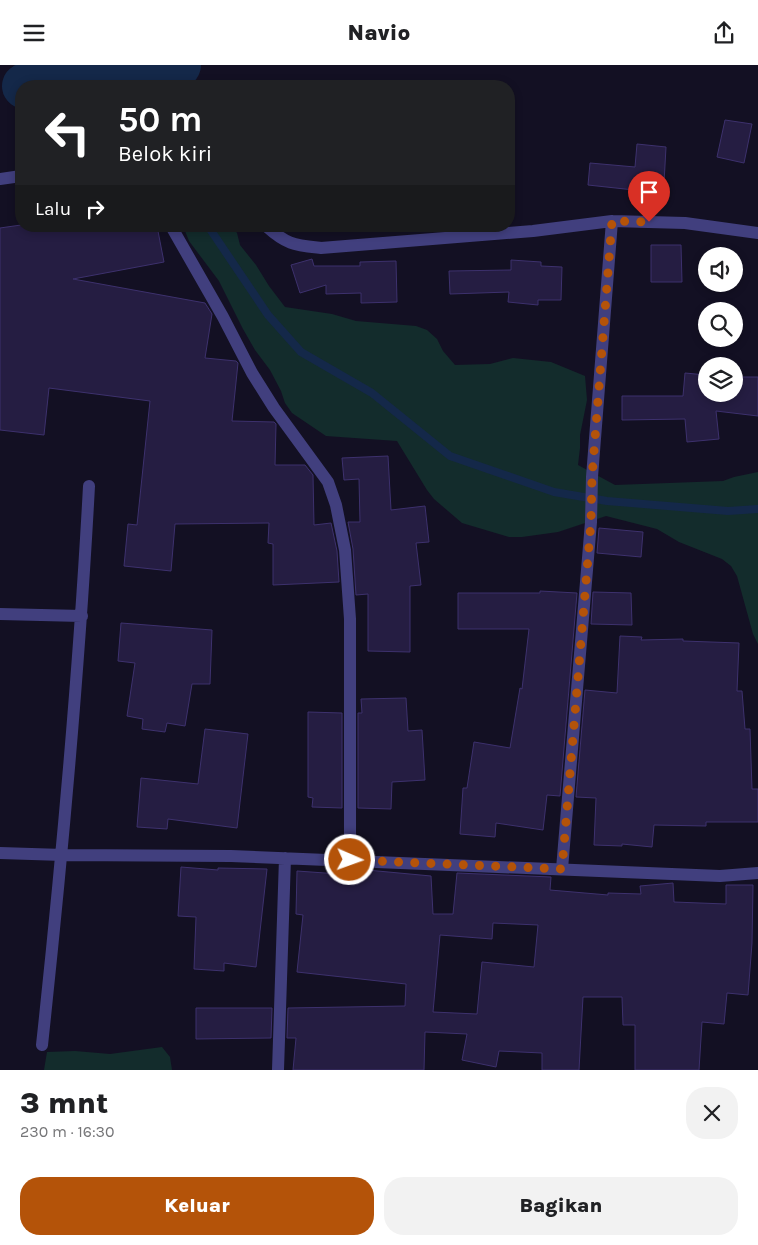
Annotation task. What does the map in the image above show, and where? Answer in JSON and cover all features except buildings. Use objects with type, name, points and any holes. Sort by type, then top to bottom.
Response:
[{"type":"street","points":[[0,179],[15,178]]},
{"type":"street","points":[[272,232],[279,238],[294,245],[321,248],[533,231],[612,221],[685,223],[758,233]]},
{"type":"street","points":[[562,869],[591,522],[592,477],[612,221]]},
{"type":"street","points":[[174,232],[223,317],[252,373],[274,408],[328,482],[336,505],[345,549],[350,619],[350,860]]},
{"type":"street","points":[[42,1045],[63,855],[82,616],[89,486]]},
{"type":"street","points":[[0,614],[82,616]]},
{"type":"street","points":[[0,853],[231,856],[720,876],[758,873]]},
{"type":"street","points":[[278,1070],[285,858]]},
{"type":"green space","points":[[185,232],[236,232],[240,245],[285,307],[332,314],[356,321],[416,326],[427,330],[437,339],[443,351],[455,365],[490,364],[513,358],[551,362],[585,376],[587,400],[580,435],[578,465],[615,485],[723,481],[758,472],[758,644],[753,634],[737,576],[731,566],[722,559],[679,542],[657,529],[606,516],[558,532],[522,537],[509,537],[462,523],[434,499],[397,441],[326,436],[292,413],[285,403],[270,370],[255,350],[243,329],[219,281],[189,241]]},
{"type":"green space","points":[[162,1047],[170,1057],[172,1070],[44,1070],[47,1052],[75,1051],[110,1054]]},
{"type":"waterway","points":[[123,65],[127,80]]},
{"type":"waterway","points":[[69,80],[178,65]]},
{"type":"waterway","points":[[212,232],[268,315],[301,352],[372,393],[450,456],[554,492],[607,501],[728,511],[758,509]]},
{"type":"route","points":[[350,860],[562,869],[591,522],[592,477],[612,221],[649,222]]}]
